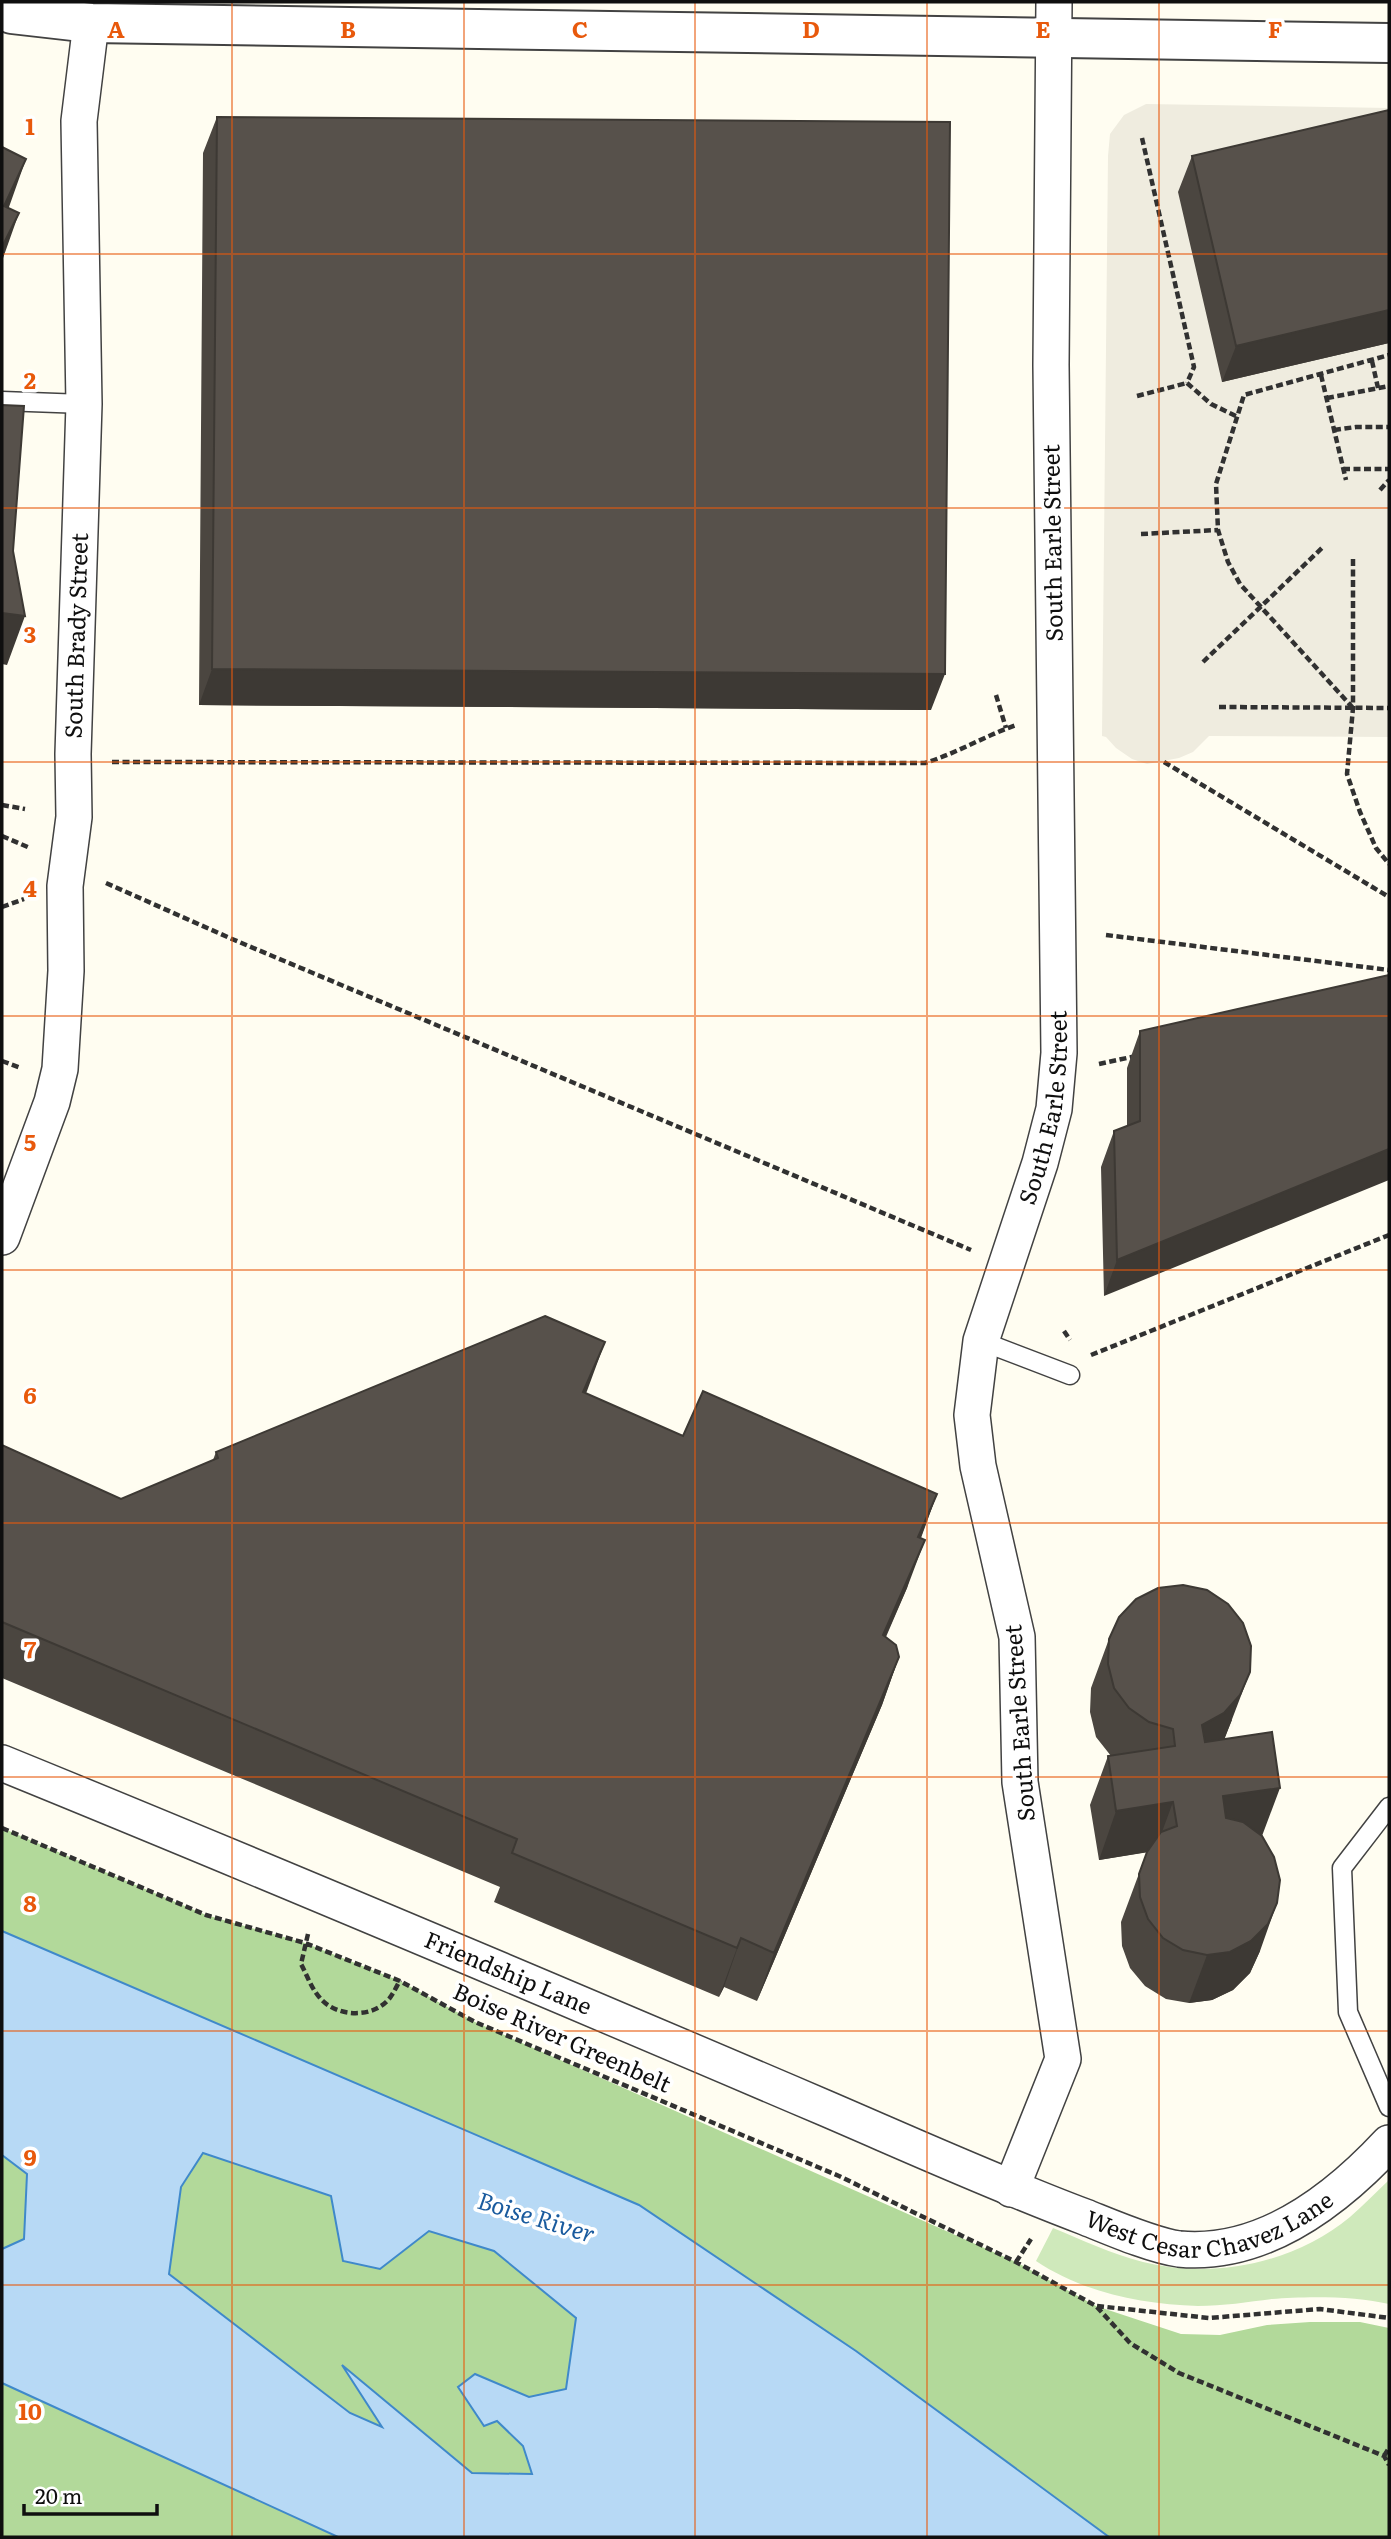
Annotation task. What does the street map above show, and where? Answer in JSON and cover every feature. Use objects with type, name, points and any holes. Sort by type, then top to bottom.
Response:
[{"type":"street","name":"South Earle Street","points":[[1011,2189],[1063,2059],[1020,1782],[1017,1637],[978,1466],[972,1415],[982,1341],[1040,1163],[1054,1109],[1059,1052],[1051,379],[1054,2]]},
{"type":"street","points":[[2,10],[12,14],[91,23],[1389,43]]},
{"type":"street","name":"South Brady Street","points":[[2,1237],[52,1102],[60,1069],[65,971],[65,886],[74,817],[73,754],[84,404],[79,121],[91,23]]},
{"type":"street","name":"Friendship Lane","points":[[2,1763],[421,1935],[1011,2189]]},
{"type":"street","name":"West Cesar Chavez Lane","points":[[1011,2189],[1121,2231],[1177,2249],[1216,2248],[1280,2229],[1318,2208],[1389,2143]]},
{"type":"lane","points":[[2,401],[84,404]]},
{"type":"lane","points":[[982,1341],[1070,1376]]},
{"type":"lane","points":[[1389,1807],[1342,1868],[1348,2012],[1389,2107]]},
{"type":"path","points":[[1137,396],[1186,383],[1194,367],[1142,138]]},
{"type":"path","points":[[1353,708],[1240,584],[1228,562],[1218,530],[1216,484],[1244,395],[1389,355]]},
{"type":"path","points":[[1371,361],[1378,388]]},
{"type":"path","points":[[1321,375],[1346,480]]},
{"type":"path","points":[[1186,383],[1211,404],[1238,417]]},
{"type":"path","points":[[1327,398],[1389,386]]},
{"type":"path","points":[[1334,430],[1389,427]]},
{"type":"path","points":[[1343,469],[1389,469]]},
{"type":"path","points":[[1380,490],[1389,480]]},
{"type":"path","points":[[1141,534],[1218,530]]},
{"type":"path","points":[[1203,662],[1324,546]]},
{"type":"path","points":[[1353,559],[1353,708],[1348,774],[1376,848],[1389,864]]},
{"type":"path","points":[[996,695],[1006,728]]},
{"type":"path","points":[[1219,707],[1389,708]]},
{"type":"path","points":[[111,762],[912,764],[925,763],[953,754],[1018,724]]},
{"type":"path","points":[[1164,762],[1389,897]]},
{"type":"path","points":[[2,805],[25,808]]},
{"type":"path","points":[[2,836],[31,848]]},
{"type":"path","points":[[96,878],[232,939],[971,1250]]},
{"type":"path","points":[[1105,935],[1389,970]]},
{"type":"path","points":[[1099,1064],[1139,1055]]},
{"type":"path","points":[[1081,1359],[1389,1234]]},
{"type":"path","points":[[1064,1331],[1075,1350]]},
{"type":"path","name":"Boise River Greenbelt","points":[[2,1828],[206,1915],[305,1943],[400,1981],[475,2022],[839,2176],[1016,2262],[1096,2306],[1130,2343],[1179,2373],[1384,2456]]},
{"type":"path","points":[[323,1894],[305,1943],[301,1964],[321,2000],[334,2009],[352,2014],[369,2012],[388,2001],[421,1935]]},
{"type":"path","name":"Boise River Greenbelt","points":[[1096,2306],[1209,2318],[1320,2309],[1389,2318]]},
{"type":"path","points":[[1389,2448],[1384,2456],[1389,2465]]},
{"type":"green space","points":[[2,1828],[206,1915],[305,1943],[400,1981],[475,2022],[1016,2262],[1096,2306],[1181,2334],[1220,2335],[1267,2325],[1310,2322],[1360,2322],[1389,2328],[1389,2537],[1107,2537],[639,2205],[2,1931]]},
{"type":"green space","points":[[203,2152],[331,2196],[380,2269],[429,2231],[494,2251],[576,2318],[566,2389],[529,2397],[475,2374],[497,2421],[523,2446],[532,2474],[472,2473],[344,2367],[383,2428],[350,2413],[169,2274],[181,2187]]},
{"type":"green space","points":[[2,2155],[27,2174],[24,2239],[2,2249]]},
{"type":"green space","points":[[1389,2180],[1389,2304],[1362,2299],[1315,2297],[1207,2306],[1155,2303],[1093,2289],[1036,2261],[1053,2228],[1120,2255],[1170,2267],[1225,2268],[1252,2264],[1304,2246],[1328,2233],[1350,2217]]},
{"type":"green space","points":[[2,2383],[338,2537],[2,2537]]},
{"type":"shaded area","points":[[1146,104],[1389,108],[1389,737],[1209,736],[1193,752],[1179,758],[1147,764],[1132,759],[1102,736],[1108,156],[1110,134],[1124,115]]},
{"type":"water","name":"Boise River","points":[[2,1931],[639,2205],[856,2351],[1109,2537],[338,2537],[2,2383],[2,2249],[24,2239],[27,2174],[2,2155]],"holes":[[[203,2153],[331,2196],[343,2261],[380,2269],[429,2231],[494,2251],[576,2318],[566,2389],[529,2397],[475,2374],[458,2387],[484,2426],[497,2421],[523,2446],[532,2474],[472,2473],[342,2365],[382,2427],[350,2413],[169,2274],[181,2187]]]},
{"type":"building","points":[[1389,110],[1389,310],[1236,346],[1192,156]]},
{"type":"building","points":[[217,117],[950,122],[945,674],[212,669]]},
{"type":"building","points":[[2,147],[26,159],[4,206],[19,213],[2,247]]},
{"type":"building","points":[[2,405],[24,406],[13,551],[25,616],[2,613]]},
{"type":"building","points":[[1389,975],[1389,1149],[1117,1260],[1114,1131],[1140,1121],[1140,1031]]},
{"type":"building","points":[[545,1316],[605,1342],[583,1392],[683,1436],[703,1391],[937,1494],[918,1537],[925,1540],[883,1635],[896,1645],[899,1657],[774,1953],[741,1938],[737,1948],[512,1853],[517,1839],[2,1622],[2,1445],[121,1499],[218,1458],[216,1452]]},
{"type":"building","points":[[1183,1585],[1207,1590],[1228,1604],[1243,1623],[1251,1646],[1250,1672],[1240,1695],[1224,1713],[1202,1725],[1205,1742],[1272,1732],[1280,1788],[1223,1796],[1226,1818],[1243,1822],[1262,1836],[1274,1857],[1280,1880],[1277,1903],[1268,1924],[1251,1941],[1230,1952],[1207,1955],[1183,1950],[1163,1938],[1148,1919],[1140,1897],[1139,1874],[1147,1852],[1161,1832],[1177,1826],[1173,1802],[1116,1811],[1108,1756],[1175,1746],[1173,1729],[1149,1722],[1129,1708],[1114,1688],[1108,1664],[1109,1639],[1119,1617],[1136,1599],[1158,1588]]}]
